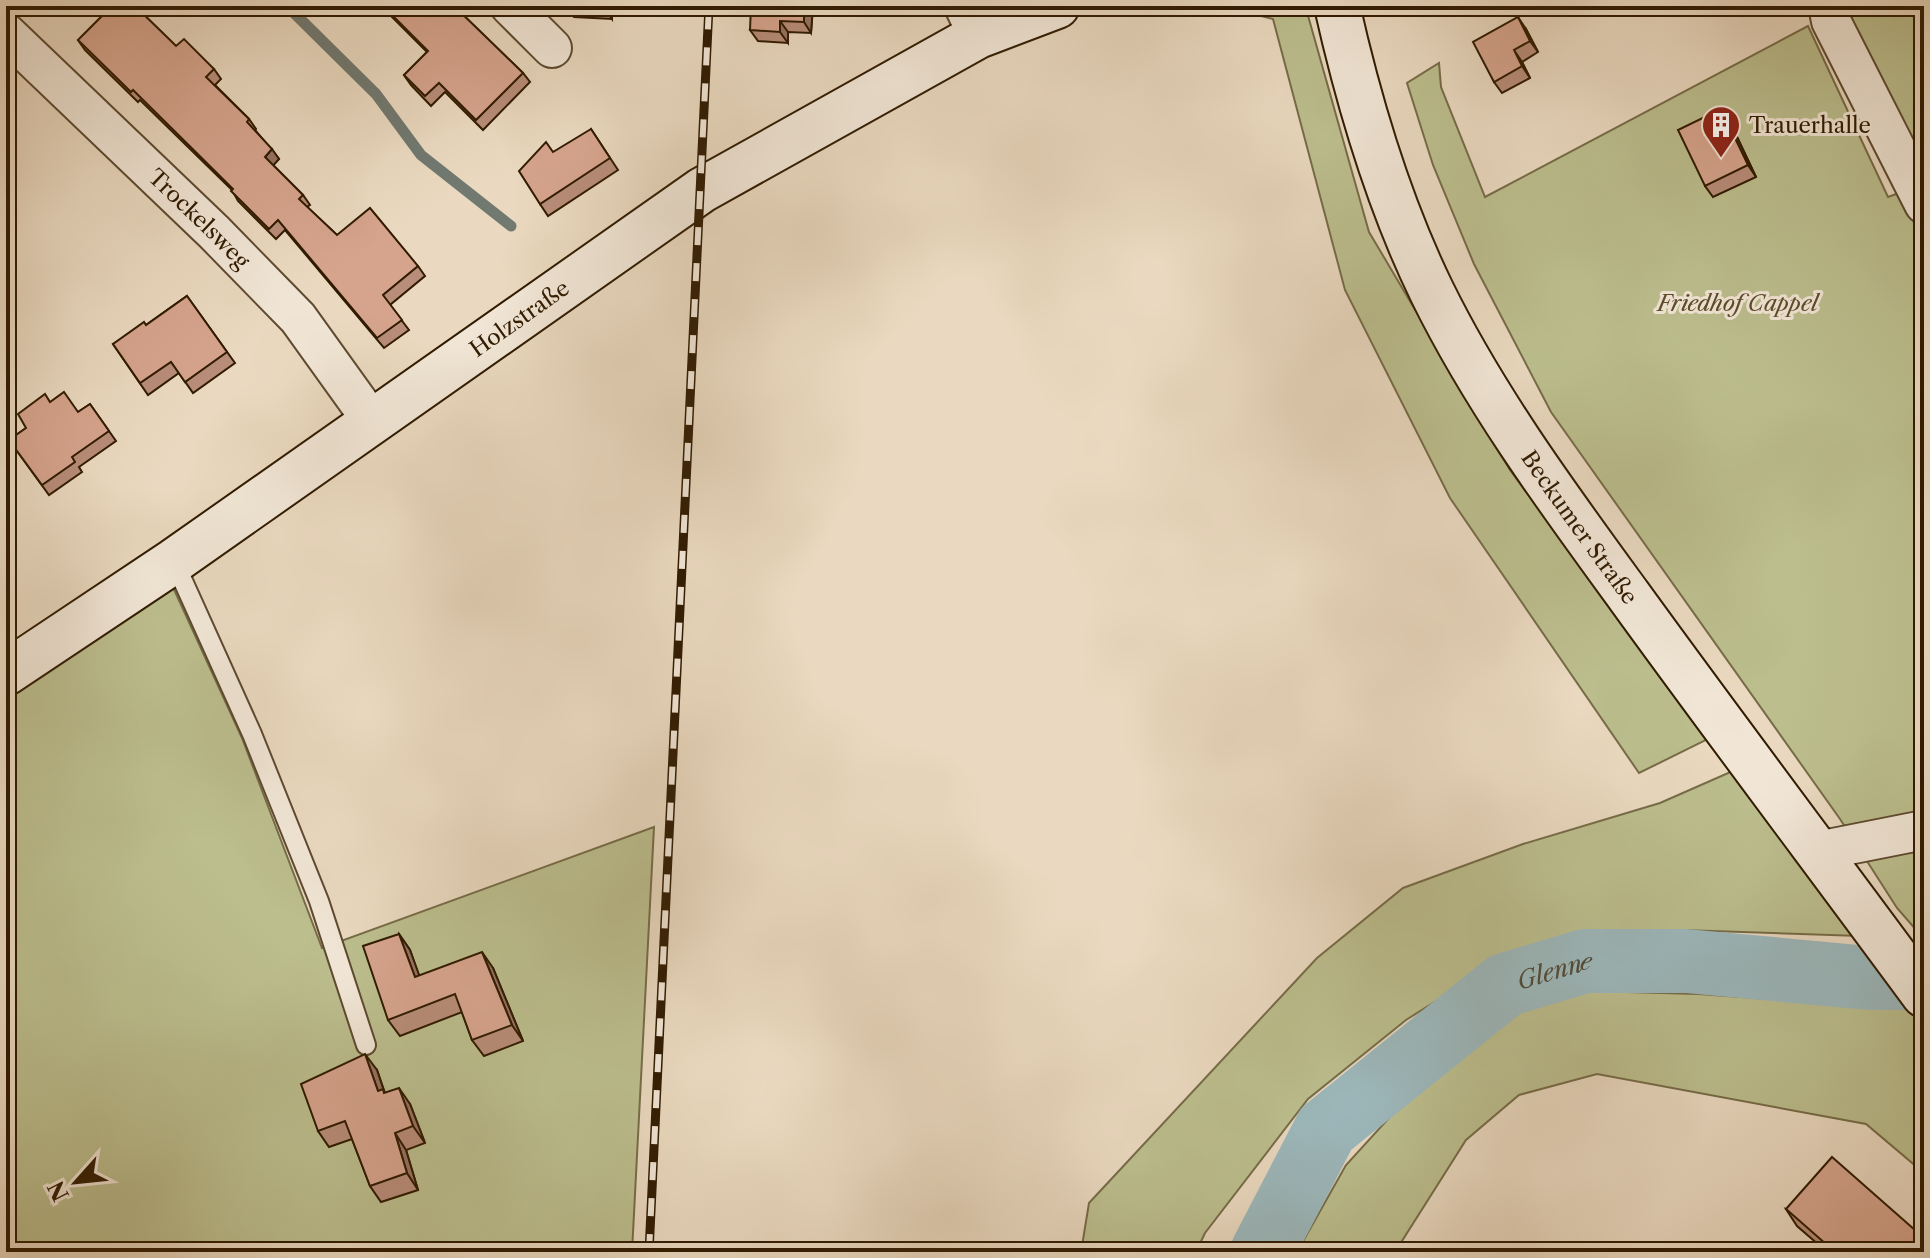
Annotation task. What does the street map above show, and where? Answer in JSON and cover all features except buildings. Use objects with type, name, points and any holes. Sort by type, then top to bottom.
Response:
[{"type":"main road","name":"Holzstraße","points":[[6,673],[174,561],[702,190],[971,21],[1057,6]]},
{"type":"main road","name":"Beckumer Straße","points":[[1337,6],[1374,144],[1399,218],[1433,295],[1552,489],[1924,995]]},
{"type":"street","points":[[510,6],[552,48]]},
{"type":"street","points":[[1828,6],[1831,21],[1924,204]]},
{"type":"street","name":"Trockelsweg","points":[[6,33],[204,222],[298,318],[372,421]]},
{"type":"street","points":[[1819,852],[1924,830]]},
{"type":"lane","points":[[174,561],[252,734],[319,901],[366,1045]]},
{"type":"green space","points":[[1221,6],[1300,6],[1307,12],[1369,232],[1510,470],[1710,738],[1639,773],[1450,498],[1345,290],[1273,19]]},
{"type":"green space","points":[[1848,6],[1924,6],[1924,163],[1852,19]]},
{"type":"green space","name":"Friedhof Cappel","points":[[1808,26],[1888,197],[1899,193],[1924,242],[1924,939],[1897,908],[1840,819],[1551,412],[1474,264],[1433,165],[1407,83],[1439,63],[1441,87],[1485,197]]},
{"type":"green space","points":[[172,585],[242,738],[322,948],[654,827],[632,1252],[6,1252],[6,694]]},
{"type":"green space","points":[[1735,770],[1859,936],[1682,930],[1582,939],[1498,962],[1406,1020],[1308,1099],[1205,1233],[1196,1252],[1081,1252],[1089,1203],[1317,958],[1403,888],[1523,844],[1660,803]]},
{"type":"green space","points":[[1590,991],[1699,994],[1913,1009],[1924,1024],[1924,1173],[1866,1124],[1597,1074],[1519,1095],[1466,1140],[1395,1252],[1297,1252],[1346,1165],[1440,1062],[1520,1008]]},
{"type":"waterway","points":[[287,6],[376,94],[421,155],[511,226]]},
{"type":"waterway","name":"Glenne","points":[[1262,1252],[1326,1129],[1505,985],[1585,961],[1686,961],[1869,978],[1924,978]]},
{"type":"railway","points":[[649,1252],[709,6]]},
{"type":"place","name":"Trauerhalle","points":[[1721,159]]}]
